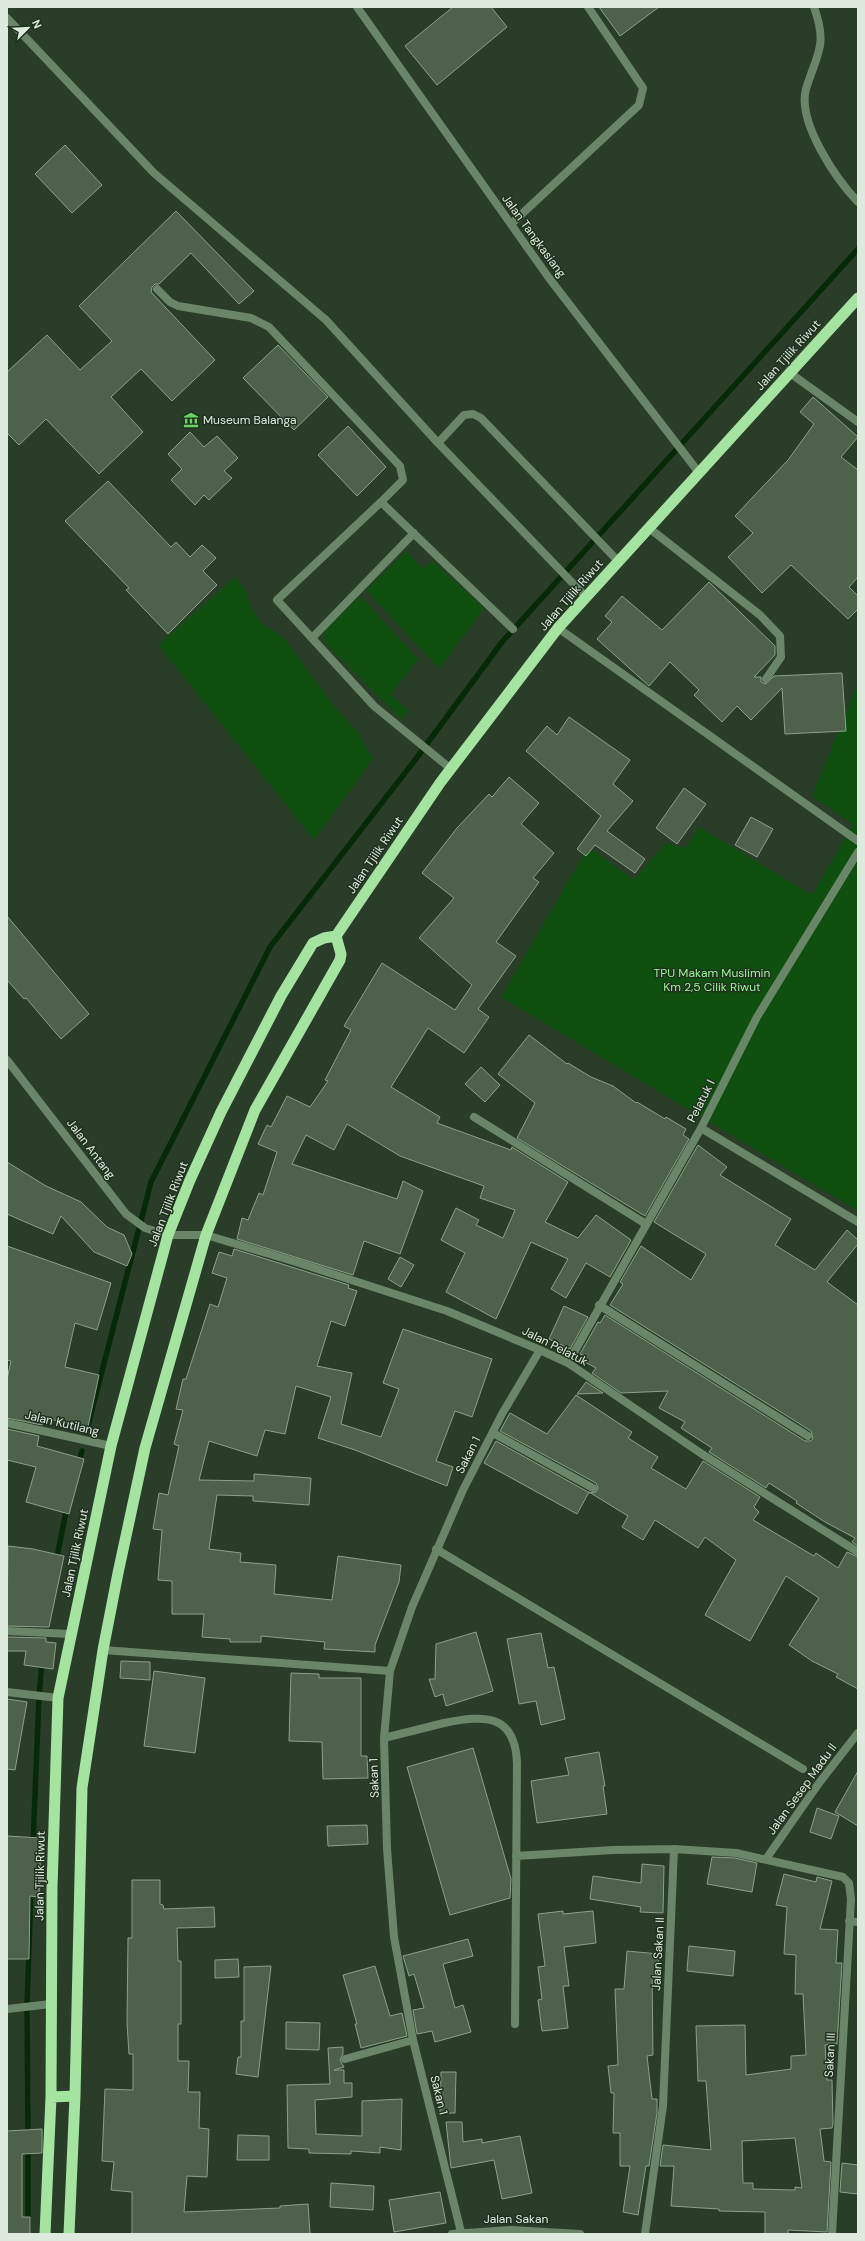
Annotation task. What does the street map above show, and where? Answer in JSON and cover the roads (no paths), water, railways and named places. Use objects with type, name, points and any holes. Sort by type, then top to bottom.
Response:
[{"type":"highway","name":"Jalan Tjilik Riwut","points":[[45,2234],[51,2097],[51,2004],[58,1698],[70,1634],[111,1446],[168,1234],[221,1112],[282,996],[313,943],[324,938],[336,936],[451,769],[558,628],[618,561],[700,474],[858,298]]},
{"type":"highway","points":[[69,2234],[75,2096],[82,1788],[103,1650],[145,1448],[206,1235],[254,1110],[340,960],[341,954],[336,936]]},
{"type":"highway","points":[[51,2097],[75,2096]]},
{"type":"street","name":"Jalan Tangkasiang","points":[[357,7],[549,278],[700,474]]},
{"type":"street","points":[[510,224],[639,105],[643,88],[588,7]]},
{"type":"street","points":[[814,7],[820,25],[820,54],[806,89],[806,108],[818,143],[846,189],[858,202]]},
{"type":"street","points":[[7,18],[154,173],[326,320],[438,443],[586,598]]},
{"type":"street","points":[[157,289],[170,302],[178,306],[251,318],[269,327],[400,466],[403,480],[277,600],[374,706],[451,769]]},
{"type":"street","points":[[790,373],[858,422]]},
{"type":"street","points":[[438,443],[464,415],[473,414],[481,418],[618,561]]},
{"type":"street","points":[[381,502],[513,629]]},
{"type":"street","points":[[649,528],[760,615],[780,636],[781,657],[766,679]]},
{"type":"street","points":[[312,638],[414,533]]},
{"type":"street","points":[[558,628],[858,841]]},
{"type":"street","name":"Pelatuk I","points":[[568,1363],[599,1305],[701,1128],[757,1017],[858,852]]},
{"type":"street","name":"Jalan Antang","points":[[7,1060],[126,1214],[144,1228],[168,1234],[206,1235]]},
{"type":"street","points":[[474,1117],[646,1224]]},
{"type":"street","points":[[701,1128],[858,1222]]},
{"type":"street","name":"Jalan Pelatuk","points":[[206,1235],[296,1262],[446,1311],[494,1329],[568,1363],[702,1454],[858,1552]]},
{"type":"street","points":[[599,1305],[808,1436]]},
{"type":"street","name":"Sakan 1","points":[[461,2232],[413,2040],[394,1937],[387,1849],[384,1738],[390,1672],[412,1607],[463,1490],[540,1350]]},
{"type":"street","name":"Jalan Kutilang","points":[[7,1423],[111,1446]]},
{"type":"street","points":[[493,1433],[593,1488]]},
{"type":"street","points":[[436,1549],[803,1769]]},
{"type":"street","points":[[7,1631],[70,1634]]},
{"type":"street","points":[[103,1650],[390,1672]]},
{"type":"street","points":[[7,1692],[58,1698]]},
{"type":"street","points":[[384,1738],[444,1723],[481,1718],[495,1721],[507,1730],[514,1740],[516,1751],[515,2024]]},
{"type":"street","name":"Jalan Sesep Madu II","points":[[766,1860],[819,1783],[858,1733]]},
{"type":"street","points":[[516,1856],[613,1850],[674,1849],[717,1850],[766,1860]]},
{"type":"street","name":"Jalan Sakan II","points":[[645,2234],[663,2106],[674,1849]]},
{"type":"street","name":"Sakan III","points":[[766,1860],[843,1877],[846,1879],[851,1892],[832,2234]]},
{"type":"street","points":[[849,1921],[858,1922]]},
{"type":"street","points":[[7,2009],[51,2004]]},
{"type":"street","points":[[345,2059],[413,2040]]},
{"type":"street","name":"Jalan Sakan","points":[[452,2234],[461,2232],[511,2230],[580,2234]]},
{"type":"waterway","points":[[87,1429],[151,1182],[270,947],[415,760],[502,642],[858,249]]},
{"type":"waterway","points":[[78,1464],[82,1451]]},
{"type":"waterway","points":[[56,1562],[67,1507]]},
{"type":"waterway","points":[[33,1845],[39,1696],[42,1662]]},
{"type":"waterway","points":[[28,2137],[27,2007],[31,1889]]},
{"type":"waterway","points":[[28,2147],[28,2234]]},
{"type":"place","name":"Museum Balanga","points":[[191,420]]},
{"type":"park label","name":"TPU Makam Muslimin Km 2,5 Cilik Riwut","points":[[712,980]]}]
